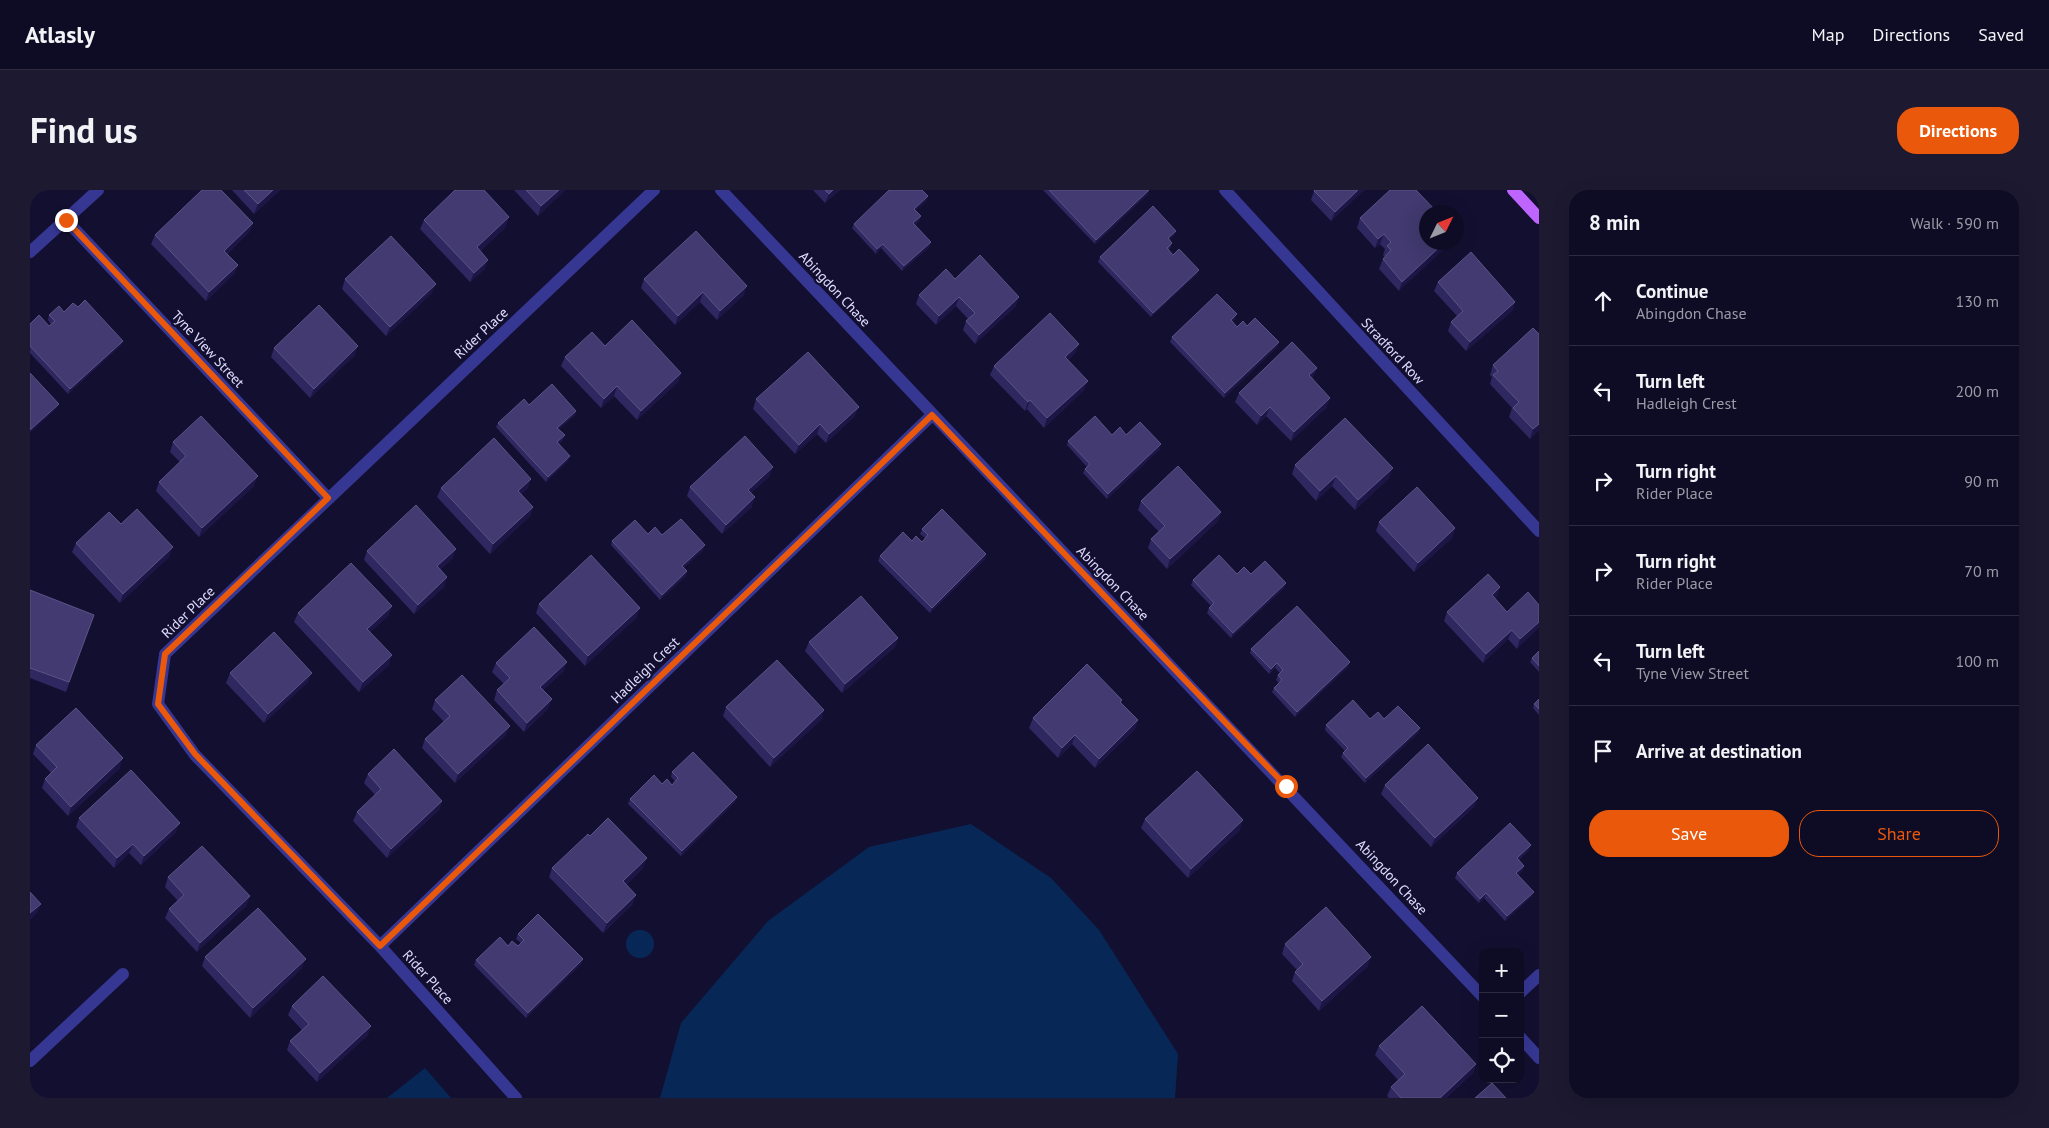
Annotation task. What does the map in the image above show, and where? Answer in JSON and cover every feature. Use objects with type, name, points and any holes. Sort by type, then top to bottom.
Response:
[{"type":"main road","points":[[1513,190],[1539,218]]},
{"type":"street","points":[[30,252],[98,190]]},
{"type":"street","name":"Rider Place","points":[[516,1098],[380,946],[195,754],[158,704],[165,654],[654,190]]},
{"type":"street","name":"Abingdon Chase","points":[[721,190],[932,415],[1286,786],[1479,993]]},
{"type":"street","name":"Stradford Row","points":[[1225,190],[1539,532]]},
{"type":"street","name":"Tyne View Street","points":[[66,220],[328,498]]},
{"type":"street","name":"Hadleigh Crest","points":[[380,946],[932,415]]},
{"type":"street","points":[[30,1061],[123,974]]},
{"type":"street","points":[[1524,989],[1539,975]]},
{"type":"street","points":[[1521,1038],[1539,1058]]},
{"type":"water","points":[[971,824],[1051,878],[1099,930],[1178,1054],[1175,1098],[660,1098],[681,1023],[768,921],[869,847]]},
{"type":"water","points":[[640,930],[650,934],[654,944],[650,954],[640,958],[630,954],[626,944],[630,934]]},
{"type":"water","points":[[425,1068],[451,1098],[387,1098]]},
{"type":"building","points":[[202,190],[221,190],[253,223],[224,251],[238,265],[209,292],[155,235]]},
{"type":"building","points":[[244,190],[273,190],[258,204]]},
{"type":"building","points":[[455,190],[484,190],[509,217],[477,247],[488,260],[474,273],[424,220]]},
{"type":"building","points":[[526,190],[559,190],[541,206]]},
{"type":"building","points":[[825,190],[833,190],[829,194]]},
{"type":"building","points":[[889,190],[922,190],[928,196],[914,209],[921,216],[913,223],[931,242],[904,266],[883,244],[877,249],[854,224]]},
{"type":"building","points":[[1049,190],[1149,190],[1096,240]]},
{"type":"building","points":[[1315,190],[1358,190],[1335,212]]},
{"type":"building","points":[[1390,190],[1416,190],[1430,205],[1419,205],[1419,250],[1436,250],[1402,282],[1383,259],[1391,250],[1387,246],[1391,242],[1384,234],[1378,239],[1360,218]]},
{"type":"building","points":[[1153,206],[1176,231],[1168,238],[1172,243],[1167,248],[1173,255],[1179,249],[1199,270],[1153,313],[1100,257]]},
{"type":"building","points":[[696,231],[747,286],[720,311],[703,292],[678,316],[644,279]]},
{"type":"building","points":[[391,236],[436,284],[390,327],[345,279]]},
{"type":"building","points":[[1471,252],[1515,302],[1470,342],[1451,322],[1463,311],[1438,282]]},
{"type":"building","points":[[980,255],[1019,297],[979,335],[966,321],[975,313],[959,297],[939,316],[919,295],[946,269],[955,279]]},
{"type":"building","points":[[1217,294],[1237,314],[1231,320],[1237,327],[1243,321],[1247,326],[1255,318],[1279,342],[1225,393],[1172,337]]},
{"type":"building","points":[[85,300],[123,341],[70,389],[30,346],[30,324],[39,315],[49,326],[55,321],[49,315],[59,306],[64,312],[73,303],[78,307]]},
{"type":"building","points":[[319,305],[358,346],[314,389],[274,348]]},
{"type":"building","points":[[1050,313],[1079,344],[1065,357],[1088,381],[1047,418],[1030,400],[1028,402],[994,366]]},
{"type":"building","points":[[632,320],[681,373],[641,411],[617,386],[604,399],[565,357],[592,332],[605,346]]},
{"type":"building","points":[[1533,328],[1539,334],[1539,424],[1533,429],[1513,408],[1519,402],[1493,375],[1498,371],[1493,365]]},
{"type":"building","points":[[1292,342],[1317,368],[1309,375],[1330,398],[1294,432],[1270,407],[1261,416],[1239,393]]},
{"type":"building","points":[[808,352],[859,407],[829,434],[820,424],[799,445],[756,399]]},
{"type":"building","points":[[30,373],[59,404],[30,430]]},
{"type":"building","points":[[552,384],[576,411],[557,428],[565,435],[557,442],[570,456],[548,477],[498,423],[524,399],[529,405]]},
{"type":"building","points":[[201,416],[258,476],[202,528],[159,482],[186,456],[173,442]]},
{"type":"building","points":[[1095,416],[1112,435],[1120,427],[1126,435],[1140,422],[1161,444],[1108,494],[1085,469],[1090,464],[1068,441]]},
{"type":"building","points":[[1345,418],[1393,468],[1358,500],[1336,476],[1320,491],[1295,465]]},
{"type":"building","points":[[745,436],[773,467],[748,490],[755,497],[726,525],[690,487]]},
{"type":"building","points":[[494,438],[531,479],[518,491],[533,507],[493,544],[441,488]]},
{"type":"building","points":[[1178,466],[1221,512],[1170,559],[1151,539],[1165,526],[1141,501]]},
{"type":"building","points":[[1417,487],[1455,528],[1418,563],[1379,522]]},
{"type":"building","points":[[416,505],[456,549],[437,566],[447,577],[418,605],[367,551]]},
{"type":"building","points":[[137,509],[173,547],[123,594],[76,543],[109,512],[121,524]]},
{"type":"building","points":[[942,509],[986,554],[932,608],[880,556],[903,532],[912,541],[916,536],[922,542],[928,535],[922,529]]},
{"type":"building","points":[[681,519],[705,545],[682,566],[687,571],[662,595],[612,541],[635,520],[648,534],[655,527],[662,535]]},
{"type":"building","points":[[591,555],[640,608],[588,656],[539,604]]},
{"type":"building","points":[[1219,555],[1237,574],[1244,567],[1251,574],[1265,561],[1286,583],[1233,633],[1209,608],[1214,603],[1193,580]]},
{"type":"building","points":[[351,563],[392,606],[367,629],[392,655],[363,682],[298,613]]},
{"type":"building","points":[[1488,574],[1500,587],[1492,595],[1507,612],[1528,592],[1539,605],[1539,622],[1520,639],[1512,630],[1486,654],[1447,612]]},
{"type":"building","points":[[30,590],[94,615],[69,682],[30,668]]},
{"type":"building","points":[[861,596],[898,638],[845,684],[809,642]]},
{"type":"building","points":[[1297,606],[1350,662],[1297,712],[1274,688],[1282,680],[1278,675],[1283,670],[1277,663],[1271,669],[1251,649]]},
{"type":"building","points":[[534,627],[567,662],[540,687],[552,699],[527,723],[497,690],[510,678],[496,663]]},
{"type":"building","points":[[274,632],[312,673],[268,714],[230,673]]},
{"type":"building","points":[[1539,651],[1539,666],[1532,658]]},
{"type":"building","points":[[777,660],[824,710],[774,758],[726,707]]},
{"type":"building","points":[[1087,664],[1122,700],[1120,702],[1138,720],[1099,759],[1075,735],[1062,748],[1033,718]]},
{"type":"building","points":[[462,675],[510,726],[458,774],[425,739],[450,716],[435,700]]},
{"type":"building","points":[[1539,699],[1539,709],[1534,704]]},
{"type":"building","points":[[1353,700],[1370,719],[1378,712],[1384,719],[1398,706],[1420,728],[1366,778],[1343,753],[1348,748],[1326,725]]},
{"type":"building","points":[[76,708],[123,758],[71,807],[45,779],[57,767],[36,745]]},
{"type":"building","points":[[1428,744],[1478,798],[1435,838],[1385,785]]},
{"type":"building","points":[[394,749],[442,801],[391,849],[357,812],[381,789],[368,774]]},
{"type":"building","points":[[693,752],[737,797],[682,851],[630,799],[654,775],[662,784],[667,779],[672,785],[678,778],[672,772]]},
{"type":"building","points":[[131,770],[180,823],[144,856],[133,844],[117,858],[79,818]]},
{"type":"building","points":[[1197,771],[1243,820],[1191,869],[1145,819]]},
{"type":"building","points":[[608,818],[647,858],[623,881],[636,895],[607,923],[552,868]]},
{"type":"building","points":[[1510,823],[1531,845],[1517,858],[1524,866],[1516,873],[1534,892],[1507,916],[1486,893],[1480,899],[1457,873]]},
{"type":"building","points":[[202,846],[250,896],[200,943],[169,909],[184,895],[168,877]]},
{"type":"building","points":[[30,892],[41,904],[30,913]]},
{"type":"building","points":[[1326,907],[1371,957],[1322,1001],[1295,972],[1303,964],[1285,944]]},
{"type":"building","points":[[258,908],[306,959],[253,1008],[205,957]]},
{"type":"building","points":[[538,914],[583,959],[528,1013],[476,960],[500,937],[508,946],[512,941],[518,946],[524,940],[518,934]]},
{"type":"building","points":[[323,976],[371,1026],[320,1073],[290,1041],[309,1024],[292,1006]]},
{"type":"building","points":[[1422,1006],[1476,1064],[1440,1098],[1401,1098],[1391,1087],[1405,1074],[1379,1046]]},
{"type":"building","points":[[1492,1083],[1506,1098],[1475,1098]]},
{"type":"route","points":[[66,220],[328,498],[165,654],[158,704],[195,754],[380,946],[932,415],[1286,786]]}]
